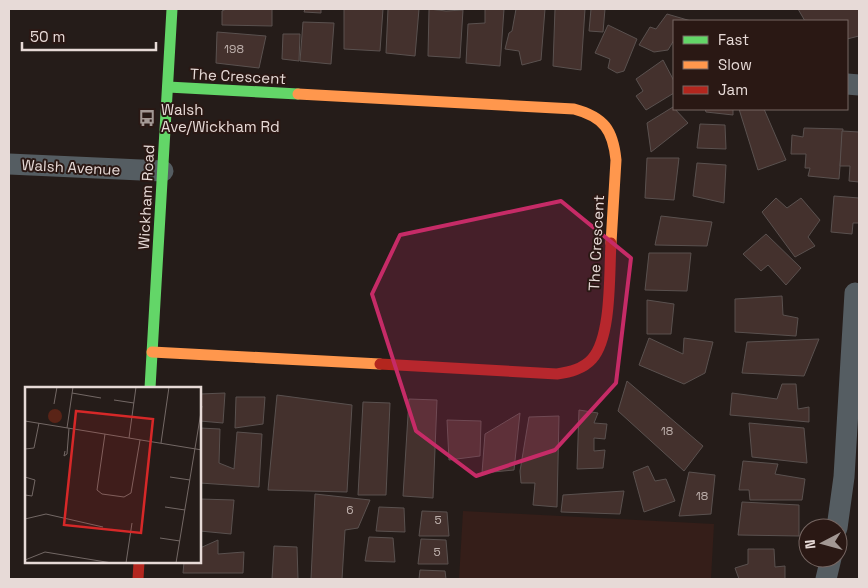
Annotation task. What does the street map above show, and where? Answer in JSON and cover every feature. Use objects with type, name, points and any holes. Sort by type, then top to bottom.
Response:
[{"type":"street","name":"Wickham Road","points":[[150,387],[172,9]]},
{"type":"street","name":"The Crescent","points":[[152,352],[557,374],[568,373],[588,365],[602,345],[606,327],[615,148],[608,128],[602,120],[594,115],[574,109],[168,87]]},
{"type":"street","name":"Walsh Avenue","points":[[9,164],[162,171]]},
{"type":"street","points":[[838,518],[844,477],[855,293]]},
{"type":"street","points":[[138,579],[140,563]]},
{"type":"highlighted area","points":[[561,201],[631,258],[616,383],[555,450],[476,476],[416,431],[372,294],[400,235]]},
{"type":"shaded area","points":[[463,511],[714,524],[711,579],[459,579]]},
{"type":"building","points":[[226,9],[272,9],[272,26],[222,25],[222,11]]},
{"type":"building","points":[[305,9],[321,9],[321,13],[304,12]]},
{"type":"building","points":[[344,9],[383,9],[380,51],[344,49]]},
{"type":"building","points":[[388,9],[419,9],[415,56],[386,53]]},
{"type":"building","points":[[429,9],[463,10],[460,58],[428,56]]},
{"type":"building","points":[[485,9],[504,9],[500,66],[466,63],[468,24],[485,23]]},
{"type":"building","points":[[516,9],[545,9],[541,60],[522,65],[519,51],[505,49],[509,33],[512,31]]},
{"type":"building","points":[[555,9],[585,9],[581,70],[553,66]]},
{"type":"building","points":[[591,9],[605,9],[603,32],[589,31]]},
{"type":"building","points":[[798,9],[859,9],[859,36],[848,39],[848,20],[804,20]]},
{"type":"building","points":[[667,14],[688,20],[673,20],[673,42],[668,50],[654,52],[639,45],[650,27],[656,29]]},
{"type":"building","points":[[303,22],[334,23],[331,64],[300,61]]},
{"type":"building","points":[[608,25],[637,39],[624,71],[617,73],[608,68],[610,59],[595,53]]},
{"type":"building","points":[[217,32],[266,36],[259,68],[216,63]]},
{"type":"building","points":[[283,34],[300,34],[299,61],[282,59]]},
{"type":"building","points":[[663,60],[673,79],[673,94],[646,110],[636,96],[643,91],[636,79]]},
{"type":"building","points":[[673,107],[673,110],[676,110],[688,123],[651,152],[647,123]]},
{"type":"building","points":[[705,110],[733,110],[733,115],[706,112]]},
{"type":"building","points":[[739,110],[764,110],[786,160],[758,170]]},
{"type":"building","points":[[700,124],[725,125],[726,149],[697,148]]},
{"type":"building","points":[[804,128],[843,129],[839,179],[808,176],[810,168],[805,168],[806,154],[791,154],[792,135],[803,137]]},
{"type":"building","points":[[842,131],[859,132],[859,182],[849,181],[850,166],[840,166]]},
{"type":"building","points":[[647,158],[679,158],[674,200],[645,198]]},
{"type":"building","points":[[697,163],[726,165],[724,203],[693,196]]},
{"type":"building","points":[[834,196],[859,198],[859,223],[853,223],[852,234],[831,232]]},
{"type":"building","points":[[776,198],[787,208],[801,198],[820,220],[808,237],[815,246],[795,257],[762,212]]},
{"type":"building","points":[[661,216],[712,222],[707,246],[655,245]]},
{"type":"building","points":[[766,234],[801,268],[786,285],[768,265],[761,271],[743,254]]},
{"type":"building","points":[[649,253],[691,253],[687,291],[645,290]]},
{"type":"building","points":[[782,296],[783,315],[798,318],[796,336],[735,332],[735,299]]},
{"type":"building","points":[[647,300],[674,304],[671,334],[647,334]]},
{"type":"building","points":[[649,338],[683,354],[684,338],[713,342],[705,373],[684,384],[639,365]]},
{"type":"building","points":[[819,339],[804,376],[742,373],[747,342]]},
{"type":"building","points":[[627,381],[703,446],[684,471],[618,411]]},
{"type":"building","points":[[782,384],[796,384],[798,409],[809,407],[809,422],[730,415],[732,393],[777,399]]},
{"type":"building","points":[[225,393],[223,423],[201,421],[201,394]]},
{"type":"building","points":[[277,395],[352,405],[347,492],[268,490]]},
{"type":"building","points":[[236,397],[265,397],[263,424],[235,428]]},
{"type":"building","points":[[409,399],[437,400],[433,498],[403,496]]},
{"type":"building","points":[[363,402],[390,403],[386,495],[358,495]]},
{"type":"building","points":[[579,410],[598,413],[594,423],[607,424],[605,439],[594,438],[594,451],[605,450],[603,468],[577,469]]},
{"type":"building","points":[[520,413],[514,470],[482,473],[485,434]]},
{"type":"building","points":[[559,416],[557,507],[533,505],[535,483],[521,483],[520,471],[529,417]]},
{"type":"building","points":[[447,420],[481,421],[480,456],[449,460]]},
{"type":"building","points":[[749,423],[804,428],[807,463],[752,457]]},
{"type":"building","points":[[201,428],[220,429],[219,463],[234,469],[237,432],[262,434],[259,487],[201,483]]},
{"type":"building","points":[[743,461],[778,464],[775,474],[805,479],[802,500],[750,500],[749,490],[739,490]]},
{"type":"building","points":[[648,466],[655,481],[666,479],[675,501],[644,512],[633,472]]},
{"type":"building","points":[[689,472],[715,475],[711,514],[679,516]]},
{"type":"building","points":[[624,491],[620,514],[561,512],[563,495]]},
{"type":"building","points":[[315,494],[370,500],[358,528],[345,530],[342,579],[311,579]]},
{"type":"building","points":[[201,499],[234,500],[231,534],[201,531]]},
{"type":"building","points":[[742,502],[799,505],[798,536],[738,535]]},
{"type":"building","points":[[379,507],[404,508],[405,532],[376,531]]},
{"type":"building","points":[[422,511],[447,512],[449,536],[419,536]]},
{"type":"building","points":[[369,537],[393,538],[395,562],[365,561]]},
{"type":"building","points":[[421,539],[446,540],[448,564],[418,564]]},
{"type":"building","points":[[218,540],[218,554],[244,552],[243,573],[183,573],[184,563],[201,563],[201,548]]},
{"type":"building","points":[[274,546],[297,547],[298,579],[272,579]]},
{"type":"building","points":[[748,549],[774,549],[775,567],[785,566],[785,579],[739,579],[735,568],[748,564]]},
{"type":"building","points":[[420,570],[445,571],[446,579],[419,579]]},
{"type":"traffic: fast","points":[[150,387],[172,9]]},
{"type":"traffic: fast","points":[[168,87],[298,94]]},
{"type":"traffic: slow","points":[[298,94],[574,109],[593,116],[605,126],[615,150],[611,243]]},
{"type":"traffic: slow","points":[[152,352],[380,364]]},
{"type":"traffic: jam","points":[[380,364],[557,374],[580,368],[592,359],[603,336],[608,304],[611,243]]},
{"type":"traffic: jam","points":[[138,579],[139,563]]},
{"type":"place","name":"Walsh Ave/Wickham Rd","points":[[147,118]]}]
